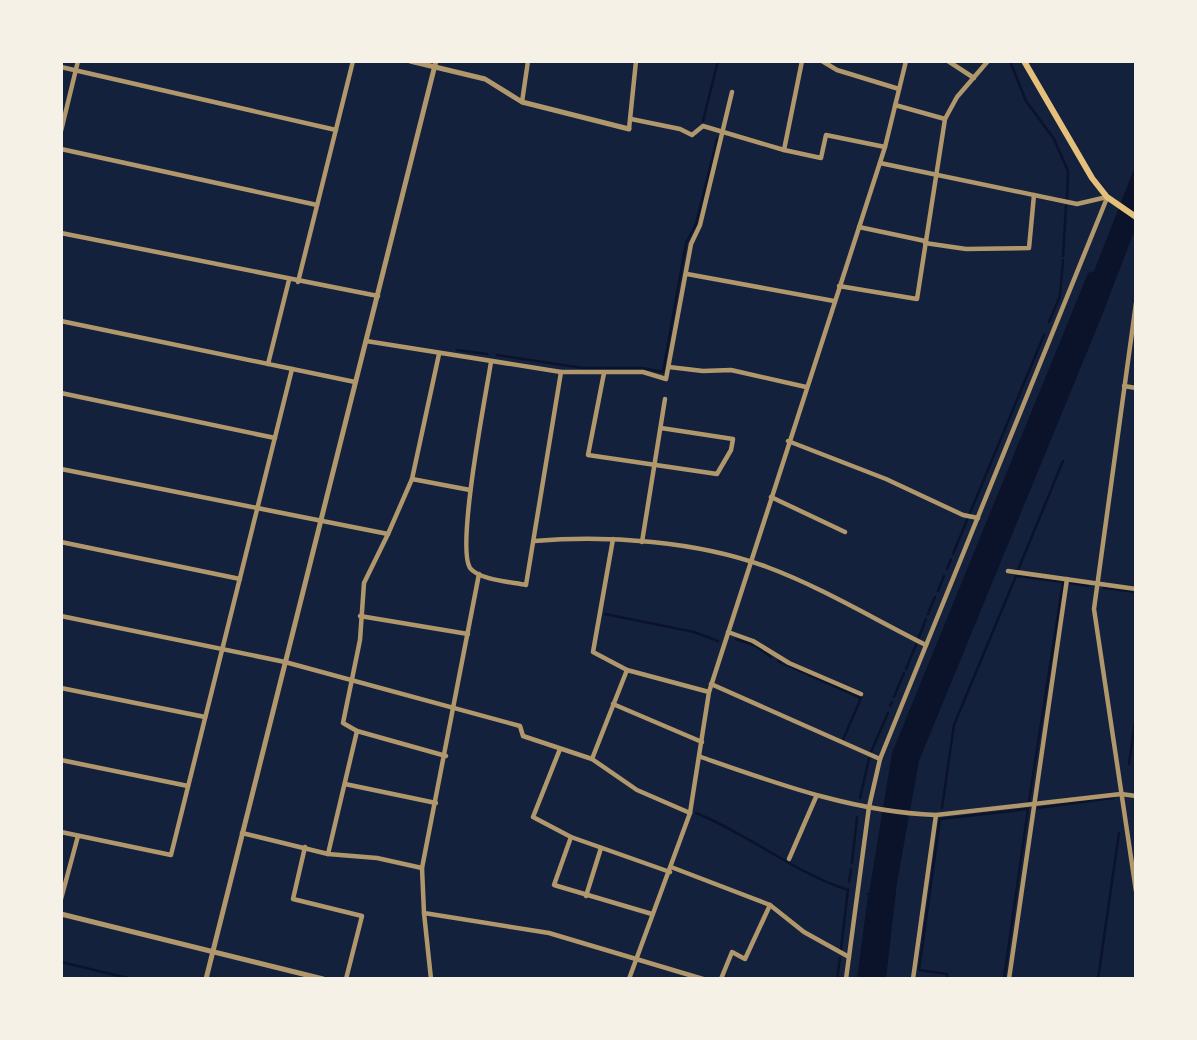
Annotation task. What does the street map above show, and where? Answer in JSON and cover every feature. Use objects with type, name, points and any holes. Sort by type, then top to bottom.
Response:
[{"type":"main road","points":[[1024,61],[1080,159],[1110,198],[1136,217]]},
{"type":"street","points":[[61,131],[78,61]]},
{"type":"street","points":[[298,282],[353,61]]},
{"type":"street","points":[[410,61],[435,64],[485,79],[522,102],[629,129],[636,61]]},
{"type":"street","points":[[522,102],[528,61]]},
{"type":"street","points":[[784,150],[802,61]]},
{"type":"street","points":[[822,61],[837,69],[899,89]]},
{"type":"street","points":[[629,979],[690,813],[711,684],[880,163],[906,61]]},
{"type":"street","points":[[948,61],[974,78]]},
{"type":"street","points":[[839,286],[916,299],[946,119],[957,97],[988,61]]},
{"type":"street","points":[[206,979],[435,64]]},
{"type":"street","points":[[61,67],[336,131]]},
{"type":"street","points":[[366,341],[561,372],[643,372],[666,379],[691,244],[700,225],[733,92]]},
{"type":"street","points":[[895,105],[946,119]]},
{"type":"street","points":[[631,119],[680,129],[692,135],[703,125],[784,150],[821,158],[826,135],[885,147]]},
{"type":"street","points":[[61,149],[317,205]]},
{"type":"street","points":[[880,163],[1077,204],[1110,198]]},
{"type":"street","points":[[859,227],[966,249],[1029,248],[1034,195]]},
{"type":"street","points":[[846,979],[880,759],[1110,198]]},
{"type":"street","points":[[61,233],[378,296]]},
{"type":"street","points":[[687,274],[834,302]]},
{"type":"street","points":[[268,364],[289,280]]},
{"type":"street","points":[[1136,303],[1094,609],[1136,891]]},
{"type":"street","points":[[61,321],[355,382]]},
{"type":"street","points":[[439,354],[412,479],[364,583],[360,640],[344,723],[357,731],[446,756]]},
{"type":"street","points":[[491,362],[470,490],[467,557],[471,569],[479,574],[526,585],[561,372]]},
{"type":"street","points":[[669,367],[703,371],[731,370],[806,387]]},
{"type":"street","points":[[61,832],[171,855],[292,369]]},
{"type":"street","points":[[604,373],[587,455],[717,474],[731,450],[733,439],[661,428]]},
{"type":"street","points":[[1124,386],[1136,388]]},
{"type":"street","points":[[61,393],[275,438]]},
{"type":"street","points":[[642,542],[657,465],[665,399]]},
{"type":"street","points":[[788,441],[886,479],[963,515],[978,518]]},
{"type":"street","points":[[61,469],[388,534]]},
{"type":"street","points":[[412,479],[470,490]]},
{"type":"street","points":[[771,497],[845,532]]},
{"type":"street","points":[[534,541],[592,537],[642,542],[751,562],[926,645]]},
{"type":"street","points":[[613,540],[593,652],[627,670],[709,692]]},
{"type":"street","points":[[61,542],[240,579]]},
{"type":"street","points":[[1008,571],[1136,589]]},
{"type":"street","points":[[431,979],[422,868],[446,756],[479,574]]},
{"type":"street","points":[[1009,979],[1067,579]]},
{"type":"street","points":[[61,616],[285,662],[520,726],[523,736],[592,759],[637,790],[690,813]]},
{"type":"street","points":[[360,616],[468,634]]},
{"type":"street","points":[[728,632],[753,641],[789,663],[861,694]]},
{"type":"street","points":[[592,759],[627,670]]},
{"type":"street","points":[[711,684],[880,759]]},
{"type":"street","points":[[61,688],[205,717]]},
{"type":"street","points":[[613,704],[702,742]]},
{"type":"street","points":[[328,854],[357,731]]},
{"type":"street","points":[[560,749],[533,817],[571,837],[769,905],[804,932],[849,957]]},
{"type":"street","points":[[701,757],[816,797],[916,815],[1121,794],[1136,796]]},
{"type":"street","points":[[61,760],[188,786]]},
{"type":"street","points":[[345,784],[436,803]]},
{"type":"street","points":[[789,859],[816,797]]},
{"type":"street","points":[[913,979],[936,815]]},
{"type":"street","points":[[243,833],[328,854],[377,858],[422,868]]},
{"type":"street","points":[[61,899],[78,836]]},
{"type":"street","points":[[571,837],[554,885],[652,914]]},
{"type":"street","points":[[305,847],[293,899],[362,916],[346,979]]},
{"type":"street","points":[[586,895],[601,848]]},
{"type":"street","points":[[721,979],[732,952],[745,959],[769,905]]},
{"type":"street","points":[[425,913],[549,933],[703,979]]},
{"type":"street","points":[[61,914],[323,979]]},
{"type":"water","points":[[1136,164],[1136,227],[919,761],[897,883],[886,979],[857,979],[868,895],[865,893],[869,893],[892,753],[1088,273],[1094,271]]},
{"type":"waterway","points":[[703,121],[718,61]]},
{"type":"waterway","points":[[1010,61],[1026,101],[1054,139],[1068,171],[1067,199]]},
{"type":"waterway","points":[[497,355],[583,368],[642,368],[663,372],[686,243],[696,224],[717,139]]},
{"type":"waterway","points":[[1063,256],[1066,206]]},
{"type":"waterway","points":[[1049,322],[1060,296],[1063,260]]},
{"type":"waterway","points":[[970,513],[1044,335]]},
{"type":"waterway","points":[[457,350],[487,354]]},
{"type":"waterway","points":[[1018,570],[1063,461]]},
{"type":"waterway","points":[[953,554],[967,520]]},
{"type":"waterway","points":[[947,569],[951,559]]},
{"type":"waterway","points":[[938,591],[944,576]]},
{"type":"waterway","points":[[942,808],[954,725],[1016,576],[1063,582],[1029,801]]},
{"type":"waterway","points":[[1070,583],[1088,586]]},
{"type":"waterway","points":[[1104,588],[1136,592]]},
{"type":"waterway","points":[[928,614],[935,597]]},
{"type":"waterway","points":[[605,614],[694,632],[718,641]]},
{"type":"waterway","points":[[919,637],[926,619]]},
{"type":"waterway","points":[[736,639],[756,646],[771,657]]},
{"type":"waterway","points":[[906,669],[916,645]]},
{"type":"waterway","points":[[778,661],[861,698],[842,742]]},
{"type":"waterway","points":[[894,697],[904,673]]},
{"type":"waterway","points":[[890,706],[892,702]]},
{"type":"waterway","points":[[871,752],[888,713]]},
{"type":"waterway","points":[[1129,764],[1136,716]]},
{"type":"waterway","points":[[860,798],[869,759]]},
{"type":"waterway","points":[[1038,808],[1113,798]]},
{"type":"waterway","points":[[947,979],[947,974],[919,970],[940,819],[1028,809],[1004,979]]},
{"type":"waterway","points":[[696,813],[809,874],[848,890]]},
{"type":"waterway","points":[[852,863],[857,817]]},
{"type":"waterway","points":[[1098,979],[1119,833]]},
{"type":"waterway","points":[[849,882],[851,869]]},
{"type":"waterway","points":[[841,949],[848,889]]},
{"type":"waterway","points":[[837,979],[840,958]]},
{"type":"waterway","points":[[61,962],[132,979]]}]
